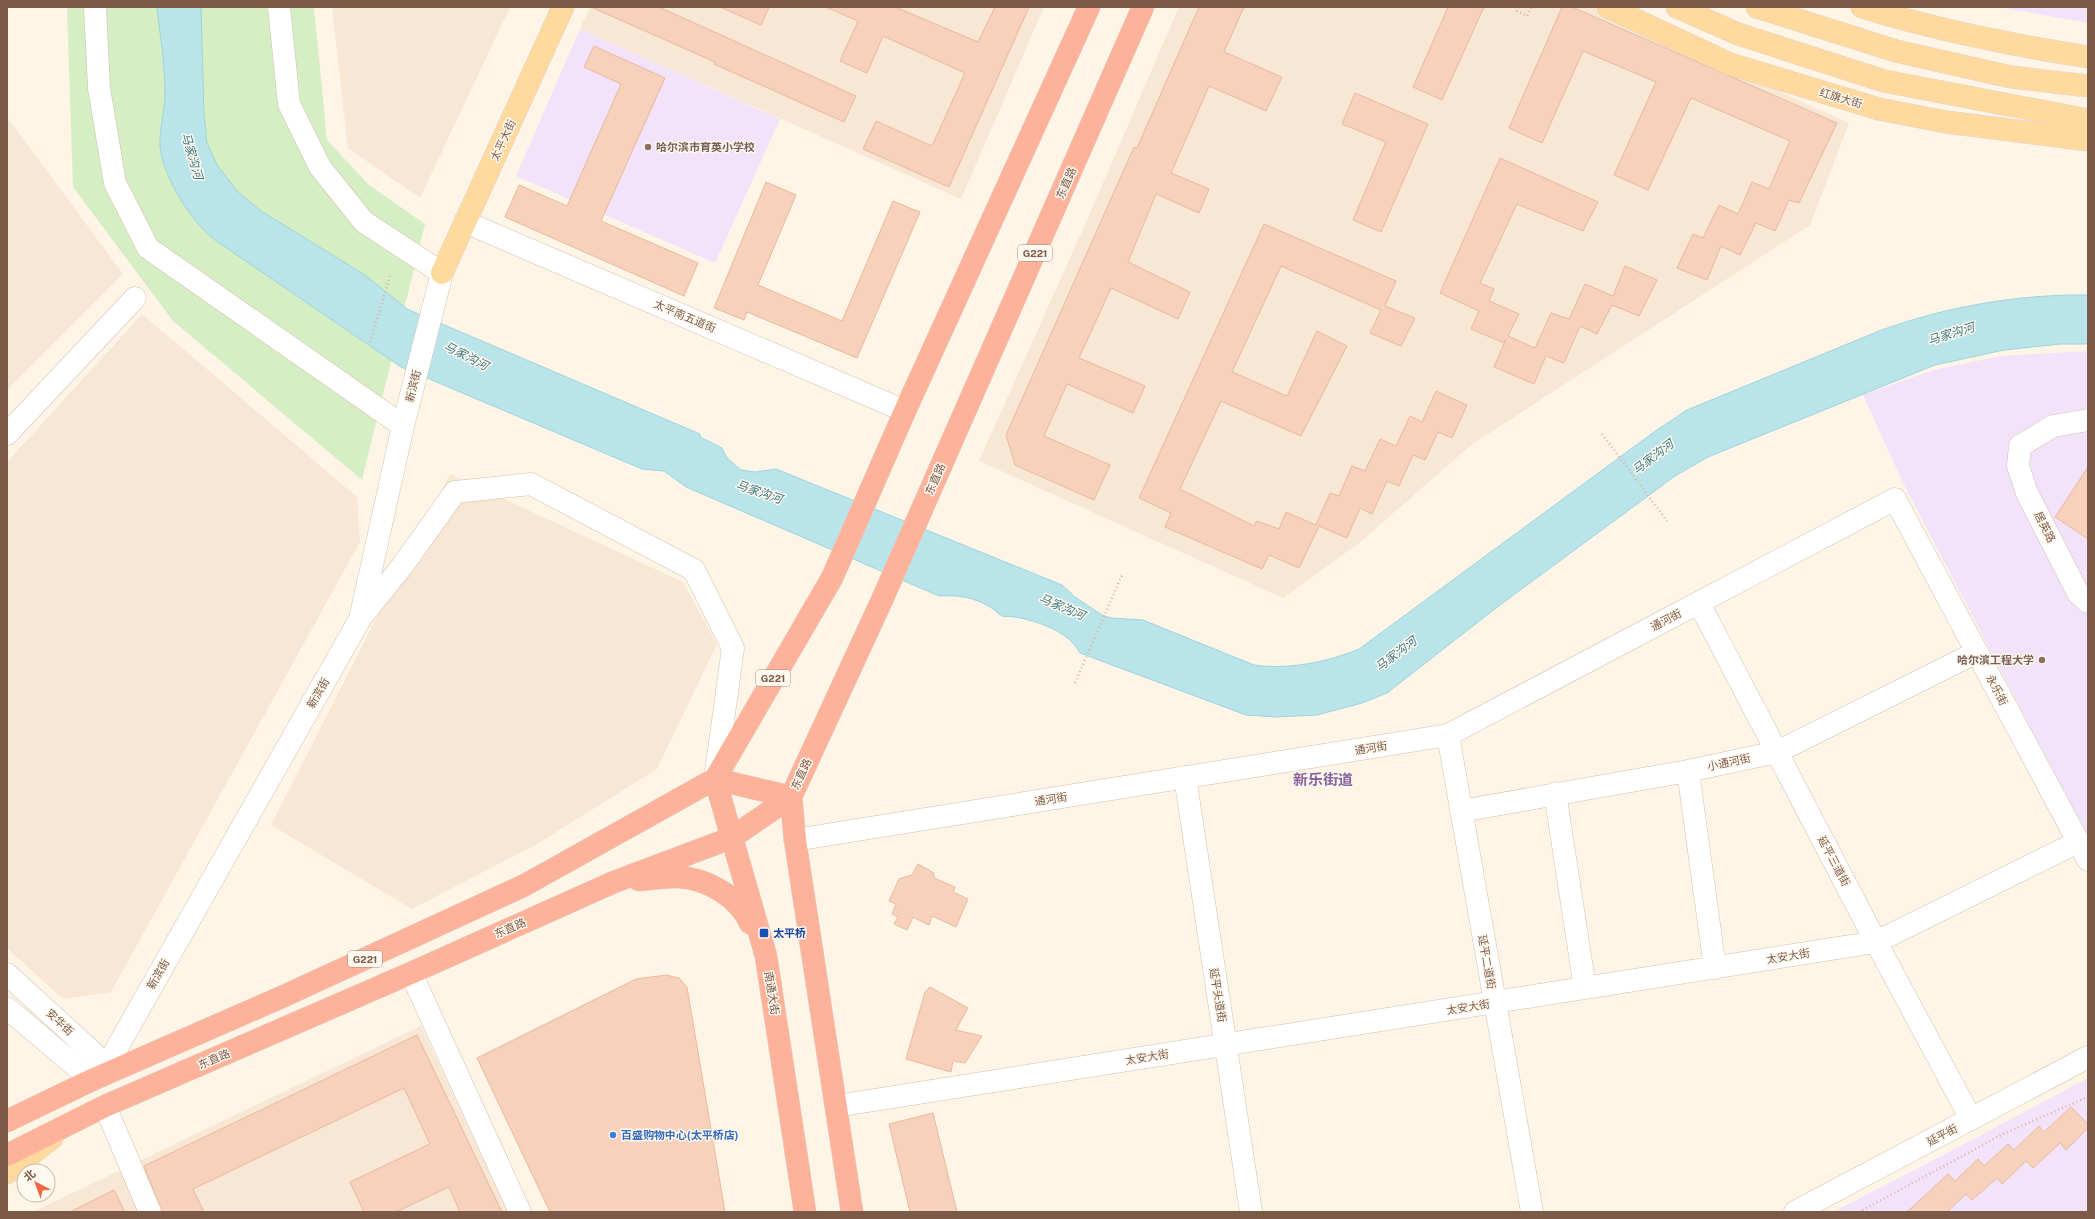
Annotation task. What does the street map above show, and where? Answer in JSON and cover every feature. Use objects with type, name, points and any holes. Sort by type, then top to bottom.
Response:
[{"type":"highway","name":"G221","points":[[7,1120],[103,1073],[284,996],[523,886],[715,779],[832,578],[878,476],[905,411],[1089,7]]},
{"type":"highway","name":"东直路","points":[[7,1155],[105,1106],[411,973],[614,882],[731,838],[791,797],[882,600],[1143,7]]},
{"type":"highway","points":[[715,779],[791,797],[795,840],[852,1212]]},
{"type":"highway","name":"南通大街","points":[[715,779],[766,956],[805,1212]]},
{"type":"highway","points":[[614,882],[677,877],[706,884],[730,896],[746,913],[766,956]]},
{"type":"main road","name":"太平大街","points":[[442,273],[563,7]]},
{"type":"main road","name":"红旗大街","points":[[1608,7],[1730,64],[1879,109],[1946,122],[2088,140]]},
{"type":"main road","points":[[1677,7],[1738,34],[1884,82],[2088,120]]},
{"type":"main road","points":[[1757,7],[1896,51],[2011,77],[2088,86]]},
{"type":"main road","points":[[1862,7],[1896,18],[2005,44],[2088,57]]},
{"type":"main road","points":[[7,1108],[103,1073]]},
{"type":"main road","points":[[7,1173],[79,1118]]},
{"type":"street","points":[[96,7],[99,88],[115,183],[148,248],[403,426]]},
{"type":"street","points":[[279,7],[289,104],[320,166],[364,222],[442,273]]},
{"type":"street","name":"太平南五道街","points":[[465,222],[905,411]]},
{"type":"street","name":"新滨街","points":[[103,1073],[360,619],[403,426],[442,273]]},
{"type":"street","points":[[7,434],[135,298]]},
{"type":"street","name":"居英路","points":[[2088,420],[2053,426],[2020,446],[2018,466],[2028,493],[2078,593],[2088,602]]},
{"type":"street","points":[[360,619],[403,565],[455,492],[531,484],[694,570],[733,648],[715,779]]},
{"type":"street","name":"通河街","points":[[795,840],[1448,735],[1895,499]]},
{"type":"street","name":"永乐街","points":[[1895,499],[2083,851]]},
{"type":"street","name":"延平三道街","points":[[1699,603],[1876,942],[1971,1119]]},
{"type":"street","name":"小通河街","points":[[1461,810],[1688,771],[1777,752],[1977,652]]},
{"type":"street","name":"延平二道街","points":[[1448,735],[1532,1212]]},
{"type":"street","points":[[1688,771],[1715,968]]},
{"type":"street","name":"延平头道街","points":[[1185,777],[1251,1212]]},
{"type":"street","points":[[1555,793],[1585,988]]},
{"type":"street","name":"太安大街","points":[[836,1106],[1876,942],[2083,851]]},
{"type":"street","points":[[411,973],[520,1212]]},
{"type":"street","name":"安华街","points":[[7,974],[103,1073]]},
{"type":"street","points":[[7,1008],[103,1073]]},
{"type":"street","name":"延平街","points":[[1795,1212],[2088,1057]]},
{"type":"street","points":[[105,1106],[150,1212]]},
{"type":"path","points":[[1519,7],[1517,11],[1527,16],[1531,7]]},
{"type":"path","points":[[370,342],[390,276]]},
{"type":"path","points":[[1602,434],[1667,521]]},
{"type":"path","points":[[1075,684],[1122,575]]},
{"type":"path","points":[[1859,1212],[2003,1134],[2088,1097]]},
{"type":"shaded area","points":[[332,7],[510,7],[420,198],[348,148]]},
{"type":"shaded area","points":[[590,7],[1044,7],[961,199],[580,29]]},
{"type":"shaded area","points":[[1179,7],[1592,7],[1849,123],[1810,225],[1471,445],[1359,543],[1283,598],[979,461],[1084,227]]},
{"type":"shaded area","points":[[1999,7],[2088,7],[2088,23]]},
{"type":"shaded area","name":"哈尔滨市育英小学校","points":[[580,29],[780,119],[715,263],[516,176]]},
{"type":"shaded area","points":[[7,117],[123,274],[7,390]]},
{"type":"shaded area","points":[[142,314],[357,497],[360,542],[111,992],[63,999],[7,948],[7,462]]},
{"type":"shaded area","name":"哈尔滨工程大学","points":[[2088,351],[2088,837],[1903,483],[1863,395],[1930,371],[2000,356]]},
{"type":"shaded area","points":[[450,474],[683,582],[717,644],[657,769],[537,844],[412,909],[271,825]]},
{"type":"shaded area","points":[[421,1026],[508,1212],[33,1212],[52,1203],[56,1203],[56,1201]]},
{"type":"shaded area","points":[[2088,1078],[2088,1212],[1833,1212],[1951,1151]]},
{"type":"green space","points":[[67,7],[314,7],[327,140],[369,185],[425,224],[362,480],[173,321],[73,187]]},
{"type":"water","name":"马家沟河","points":[[157,7],[201,7],[204,116],[207,143],[217,165],[238,192],[261,211],[365,275],[407,309],[700,434],[700,437],[722,448],[727,458],[741,470],[755,472],[776,469],[1062,585],[1075,597],[1102,615],[1111,618],[1143,620],[1254,665],[1294,666],[1308,664],[1334,658],[1359,649],[1654,432],[1687,410],[1879,331],[1929,315],[1982,304],[2035,297],[2088,295],[2088,344],[2060,344],[2004,350],[1935,365],[1708,457],[1675,476],[1496,608],[1387,693],[1362,703],[1317,715],[1276,717],[1246,715],[1080,653],[1075,645],[1068,639],[1052,628],[1042,624],[1015,617],[1002,616],[990,607],[972,599],[959,596],[939,596],[686,487],[664,471],[642,469],[401,367],[215,240],[197,223],[188,211],[167,172],[162,159],[160,147],[160,134],[165,100],[165,82]]},
{"type":"building","points":[[591,7],[659,7],[856,96],[844,122],[714,64],[715,62]]},
{"type":"building","points":[[720,7],[769,7],[761,25]]},
{"type":"building","points":[[826,7],[895,7],[978,42],[995,7],[1029,7],[949,187],[863,149],[876,121],[932,146],[965,73],[883,36],[867,73],[840,61],[858,21]]},
{"type":"building","points":[[1199,7],[1244,7],[1224,52],[1282,77],[1266,111],[1209,86],[1171,173],[1209,189],[1199,213],[1156,194],[1128,262],[1190,292],[1178,319],[1111,288],[1079,358],[1145,386],[1133,413],[1067,384],[1044,436],[1110,465],[1094,500],[1015,465],[1006,435],[1134,147],[1137,148]]},
{"type":"building","points":[[1448,7],[1484,7],[1442,100],[1413,87]]},
{"type":"building","points":[[1562,7],[1572,7],[1837,123],[1799,203],[1789,200],[1775,231],[1756,223],[1740,255],[1721,246],[1707,280],[1677,268],[1693,234],[1703,238],[1719,205],[1738,214],[1752,182],[1769,189],[1790,141],[1691,98],[1648,190],[1614,175],[1656,82],[1583,51],[1542,143],[1509,128]]},
{"type":"building","points":[[594,46],[665,78],[601,221],[698,263],[684,296],[505,217],[519,185],[567,206],[621,84],[584,67]]},
{"type":"building","points":[[1355,93],[1428,124],[1381,232],[1353,220],[1386,142],[1342,124]]},
{"type":"building","points":[[1500,158],[1598,202],[1583,231],[1517,204],[1480,283],[1494,289],[1489,301],[1519,314],[1508,336],[1535,348],[1551,313],[1569,319],[1585,284],[1613,296],[1625,266],[1657,280],[1639,316],[1612,305],[1597,334],[1580,326],[1564,363],[1546,356],[1534,384],[1494,367],[1506,339],[1504,343],[1471,329],[1479,311],[1440,293]]},
{"type":"building","points":[[766,182],[796,195],[758,285],[842,321],[893,201],[920,212],[857,358],[747,312],[744,320],[714,308]]},
{"type":"building","points":[[1264,224],[1396,281],[1385,306],[1415,318],[1401,346],[1370,333],[1381,310],[1281,266],[1232,372],[1287,396],[1317,331],[1347,346],[1301,436],[1221,401],[1180,489],[1254,526],[1257,521],[1279,529],[1286,512],[1316,525],[1330,493],[1339,496],[1352,466],[1365,471],[1380,439],[1396,446],[1410,416],[1422,422],[1436,391],[1467,405],[1452,438],[1438,432],[1425,460],[1413,455],[1399,486],[1387,481],[1372,514],[1360,508],[1347,538],[1319,526],[1299,568],[1269,555],[1262,569],[1165,527],[1171,513],[1139,498]]},
{"type":"building","points":[[2088,467],[2088,539],[2055,517]]},
{"type":"building","points":[[918,864],[934,873],[934,878],[955,887],[953,892],[968,899],[956,927],[932,916],[929,925],[913,917],[907,930],[894,924],[898,917],[892,914],[896,904],[889,901],[899,879],[912,875]]},
{"type":"building","name":"百盛购物中心(太平桥店)","points":[[666,975],[679,978],[687,987],[725,1212],[550,1212],[477,1058],[636,979]]},
{"type":"building","points":[[930,987],[968,1008],[956,1030],[982,1036],[965,1063],[953,1061],[951,1072],[906,1059],[925,992]]},
{"type":"building","points":[[417,1035],[502,1212],[460,1212],[449,1187],[396,1212],[364,1212],[350,1182],[430,1144],[404,1088],[193,1189],[204,1212],[162,1212],[144,1166]]},
{"type":"building","points":[[2071,1107],[2088,1124],[2088,1128],[2066,1150],[2060,1143],[2033,1168],[2026,1161],[2002,1184],[1997,1178],[1972,1200],[1966,1194],[1947,1212],[1907,1212],[1948,1174],[1955,1181],[1978,1159],[1984,1166],[2008,1144],[2014,1150],[2039,1126],[2044,1132]]},
{"type":"building","points":[[933,1113],[957,1212],[910,1212],[889,1124]]},
{"type":"building","points":[[114,1190],[125,1212],[70,1212]]},
{"type":"place","name":"哈尔滨市育英小学校","points":[[648,147]]},
{"type":"place","name":"哈尔滨工程大学","points":[[2042,660]]},
{"type":"place","name":"太平桥","points":[[764,933]]},
{"type":"place","name":"百盛购物中心(太平桥店)","points":[[613,1135]]},
{"type":"district","name":"新乐街道","points":[[1323,780]]}]
